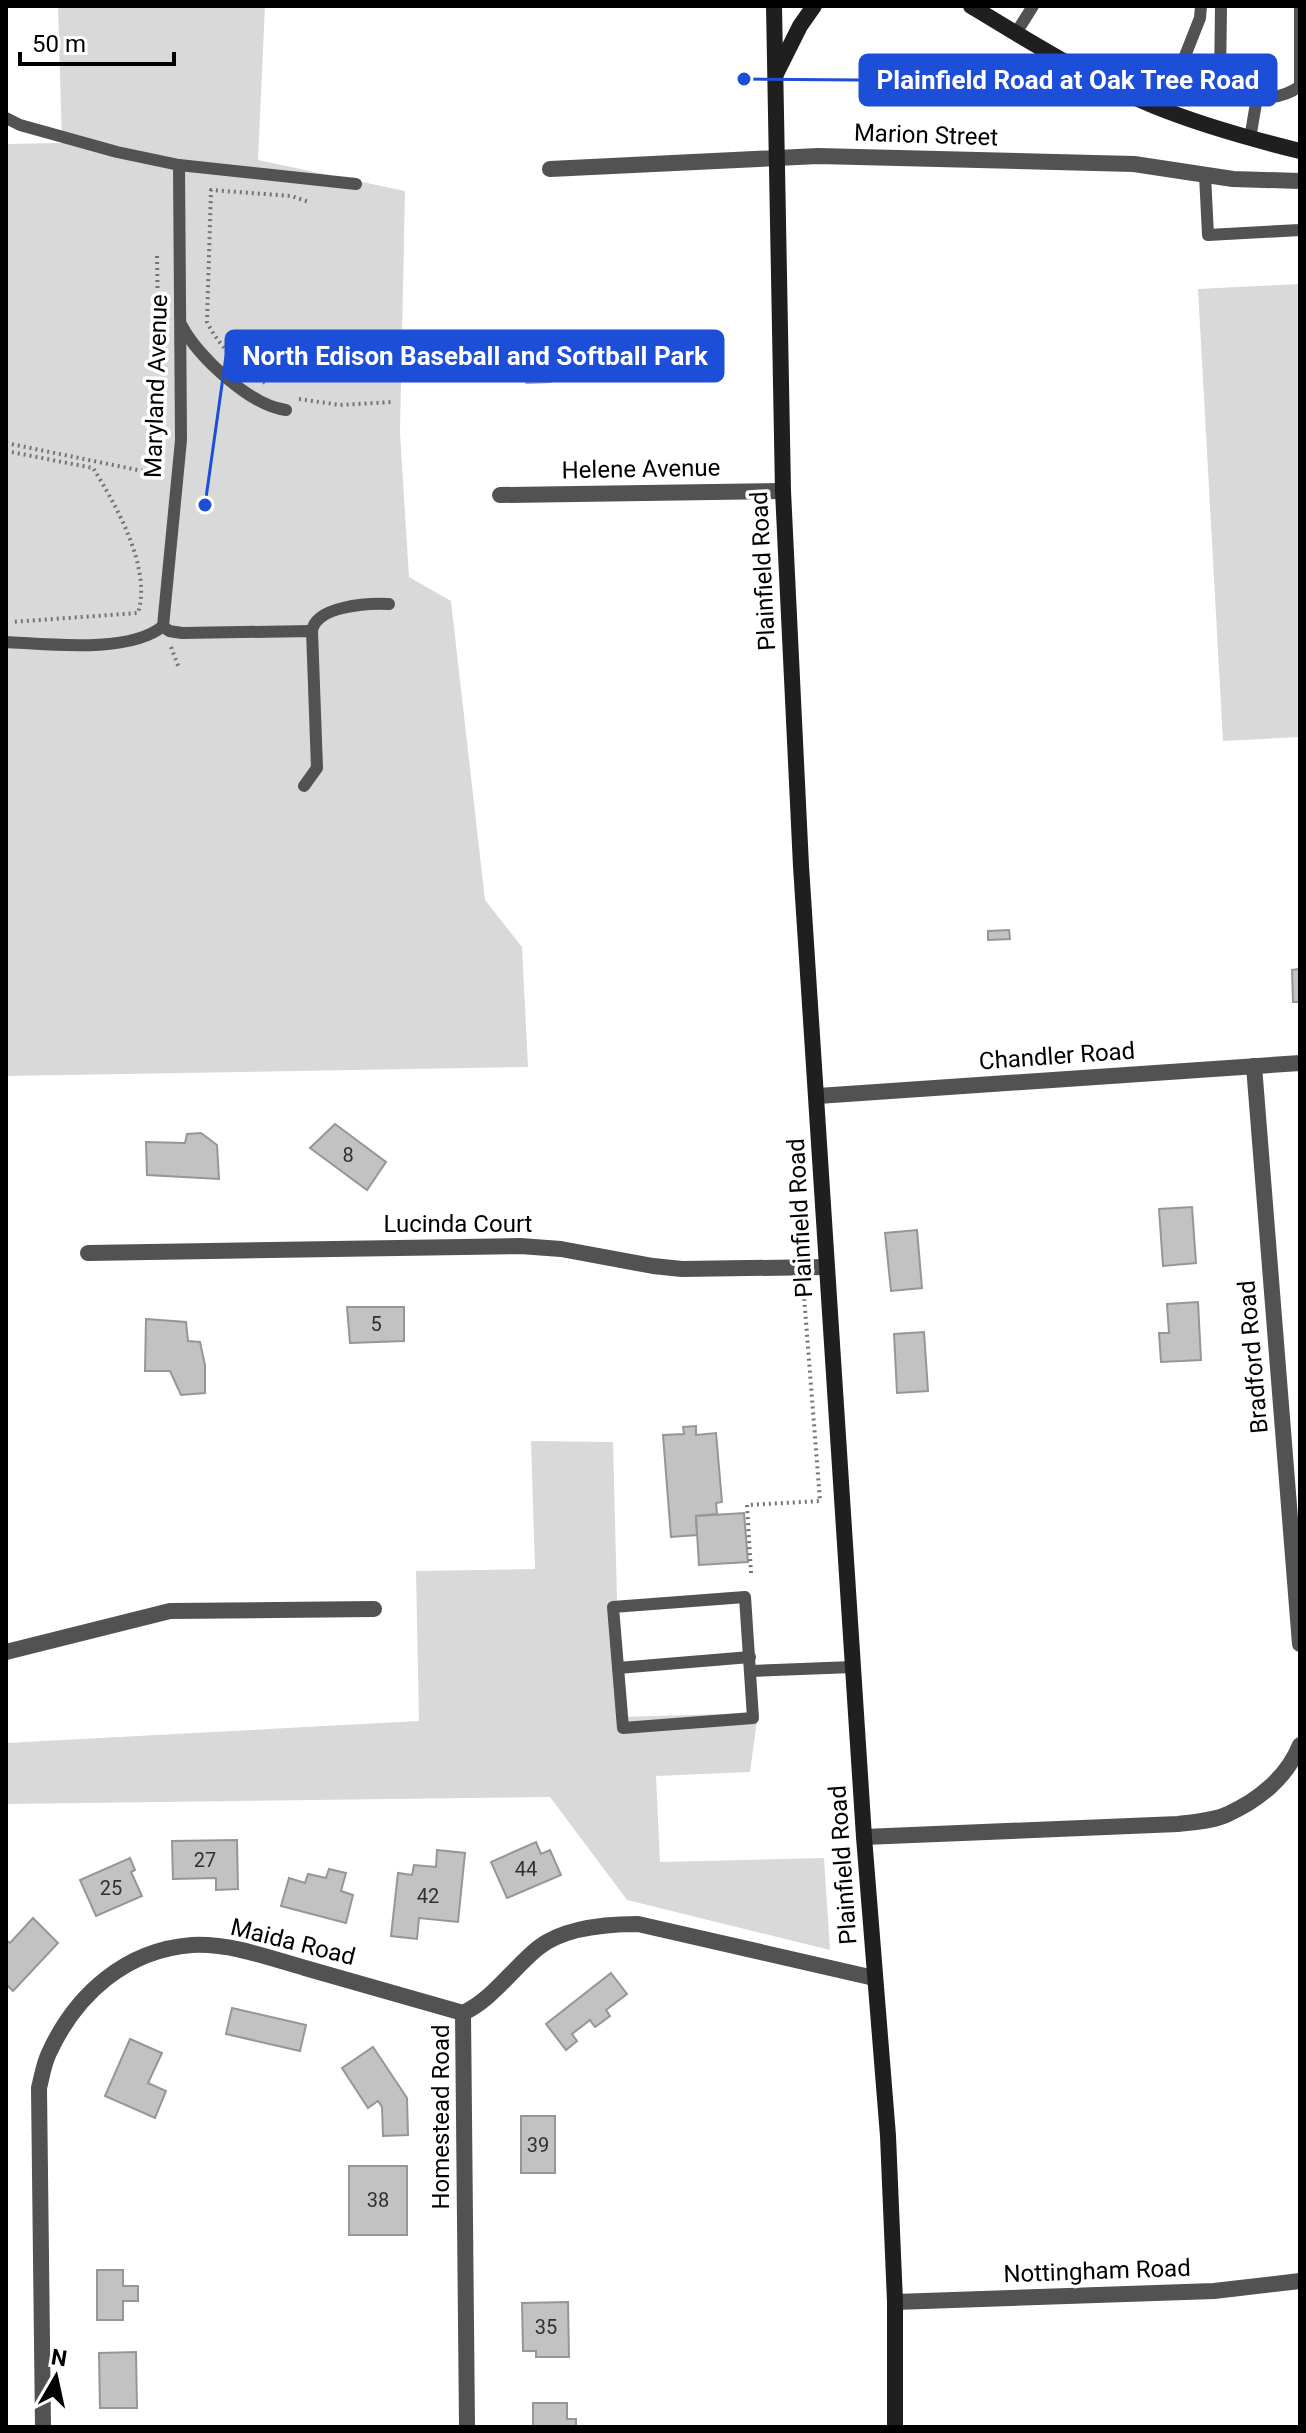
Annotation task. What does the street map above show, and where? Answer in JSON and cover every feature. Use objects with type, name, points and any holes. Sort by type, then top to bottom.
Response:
[{"type":"street","name":"Plainfield Road","points":[[774,6],[783,491],[801,866],[864,1837],[888,2136],[895,2302],[895,2427]]},
{"type":"street","points":[[776,75],[800,26],[814,6]]},
{"type":"street","points":[[971,6],[1084,71],[1164,109],[1250,139],[1300,151]]},
{"type":"street","name":"Marion Street","points":[[550,169],[818,156],[1134,164],[1205,175],[1300,181]]},
{"type":"street","name":"Helene Avenue","points":[[500,495],[783,491]]},
{"type":"street","name":"Chandler Road","points":[[818,1096],[1300,1063]]},
{"type":"street","name":"Bradford Road","points":[[1254,1066],[1300,1644]]},
{"type":"street","name":"Lucinda Court","points":[[88,1253],[520,1246],[561,1249],[682,1269],[826,1267]]},
{"type":"street","points":[[6,1652],[170,1611],[374,1609]]},
{"type":"street","points":[[864,1837],[1178,1824],[1226,1815],[1270,1789],[1296,1757],[1300,1745]]},
{"type":"street","name":"Homestead Road","points":[[467,2427],[463,2013],[485,1999],[540,1946],[574,1932],[607,1924],[638,1924],[874,1978]]},
{"type":"street","name":"Maida Road","points":[[43,2427],[39,2088],[48,2054],[78,2005],[96,1984],[137,1961],[193,1945],[247,1952],[463,2013]]},
{"type":"street","name":"Nottingham Road","points":[[895,2302],[1214,2291],[1300,2281]]},
{"type":"lane","points":[[1016,33],[1033,6]]},
{"type":"lane","points":[[1164,109],[1200,18],[1201,6]]},
{"type":"lane","points":[[1221,6],[1220,83],[1249,97],[1292,92],[1300,86],[1300,6]]},
{"type":"lane","points":[[1250,139],[1257,97]]},
{"type":"lane","points":[[6,118],[62,137],[179,165],[356,184]]},
{"type":"lane","name":"Maryland Avenue","points":[[163,626],[181,440],[179,165]]},
{"type":"lane","points":[[1205,175],[1208,235],[1300,230]]},
{"type":"lane","points":[[181,323],[197,350],[212,365],[262,402],[286,410]]},
{"type":"lane","points":[[304,786],[317,768],[313,622],[321,616],[357,605],[389,604]]},
{"type":"lane","points":[[6,642],[85,646],[142,637],[163,626],[169,631],[182,633],[312,631]]},
{"type":"lane","points":[[745,1597],[751,1664],[753,1718],[623,1728],[613,1607],[745,1597]]},
{"type":"lane","points":[[618,1668],[751,1664],[853,1667]]},
{"type":"path","points":[[266,384],[237,361],[207,322],[211,190],[291,196],[309,202]]},
{"type":"path","points":[[157,256],[158,318],[167,343]]},
{"type":"path","points":[[288,396],[340,405],[392,402]]},
{"type":"path","points":[[6,443],[169,477]]},
{"type":"path","points":[[6,451],[93,468],[122,519],[133,549],[141,598],[138,613],[11,622]]},
{"type":"path","points":[[751,1573],[747,1505],[820,1501],[802,1269]]},
{"type":"shaded area","points":[[58,6],[265,6],[258,160],[405,191],[400,433],[409,577],[451,601],[485,900],[522,947],[528,1067],[6,1076],[6,144],[62,143]]},
{"type":"shaded area","points":[[1300,284],[1300,737],[1223,741],[1198,289]]},
{"type":"shaded area","points":[[525,364],[551,364],[557,377],[551,383],[526,384],[519,370]]},
{"type":"shaded area","points":[[531,1441],[613,1442],[620,1717],[758,1713],[750,1772],[656,1776],[660,1862],[824,1858],[830,1950],[627,1900],[550,1797],[6,1804],[6,1743],[419,1721],[416,1571],[535,1569]]},
{"type":"building","points":[[1009,930],[1010,939],[988,940],[988,931]]},
{"type":"building","points":[[1300,969],[1300,1002],[1293,1002],[1292,970]]},
{"type":"building","points":[[335,1124],[386,1162],[367,1190],[310,1148]]},
{"type":"building","points":[[201,1133],[217,1145],[219,1179],[147,1175],[146,1142],[185,1143],[187,1134]]},
{"type":"building","points":[[1192,1207],[1196,1263],[1163,1266],[1159,1209]]},
{"type":"building","points":[[917,1230],[922,1288],[891,1291],[885,1233]]},
{"type":"building","points":[[1198,1302],[1201,1360],[1161,1362],[1159,1333],[1169,1333],[1167,1304]]},
{"type":"building","points":[[347,1307],[404,1307],[404,1341],[350,1343]]},
{"type":"building","points":[[146,1319],[186,1322],[188,1341],[200,1342],[205,1365],[205,1393],[181,1395],[170,1371],[145,1371]]},
{"type":"building","points":[[924,1332],[928,1391],[897,1393],[894,1334]]},
{"type":"building","points":[[696,1426],[696,1435],[716,1433],[722,1502],[716,1503],[717,1514],[696,1516],[697,1535],[671,1537],[663,1435],[684,1434],[683,1427]]},
{"type":"building","points":[[744,1513],[748,1562],[699,1565],[696,1516]]},
{"type":"building","points":[[237,1840],[238,1889],[216,1890],[216,1878],[173,1879],[172,1841]]},
{"type":"building","points":[[536,1842],[541,1854],[550,1850],[561,1875],[507,1898],[491,1862]]},
{"type":"building","points":[[437,1850],[465,1853],[458,1922],[419,1918],[417,1939],[391,1936],[398,1873],[412,1875],[414,1865],[436,1867]]},
{"type":"building","points":[[130,1858],[135,1870],[131,1872],[142,1896],[96,1916],[80,1880]]},
{"type":"building","points":[[329,1869],[346,1873],[341,1891],[353,1895],[346,1923],[281,1906],[289,1878],[305,1883],[308,1874],[326,1878]]},
{"type":"building","points":[[33,1918],[58,1943],[13,1991],[6,1984],[6,1940],[10,1943]]},
{"type":"building","points":[[611,1973],[627,1994],[606,2010],[610,2016],[595,2027],[590,2020],[572,2034],[577,2041],[566,2050],[546,2024]]},
{"type":"building","points":[[232,2008],[306,2025],[300,2051],[226,2034]]},
{"type":"building","points":[[130,2039],[162,2053],[148,2083],[166,2091],[155,2118],[105,2096]]},
{"type":"building","points":[[373,2047],[407,2098],[408,2135],[383,2136],[382,2107],[378,2101],[368,2108],[342,2068]]},
{"type":"building","points":[[521,2116],[555,2116],[555,2173],[521,2173]]},
{"type":"building","points":[[349,2166],[407,2166],[407,2235],[349,2235]]},
{"type":"building","points":[[97,2270],[123,2270],[123,2286],[138,2286],[138,2301],[123,2301],[123,2320],[97,2320]]},
{"type":"building","points":[[568,2302],[569,2357],[536,2357],[536,2351],[523,2351],[522,2303]]},
{"type":"building","points":[[136,2352],[137,2408],[100,2408],[99,2353]]},
{"type":"building","points":[[533,2403],[567,2403],[567,2419],[576,2419],[576,2427],[533,2427]]},
{"type":"place","name":"Plainfield Road at Oak Tree Road","points":[[744,79]]},
{"type":"place","name":"North Edison Baseball and Softball Park","points":[[205,505]]}]
